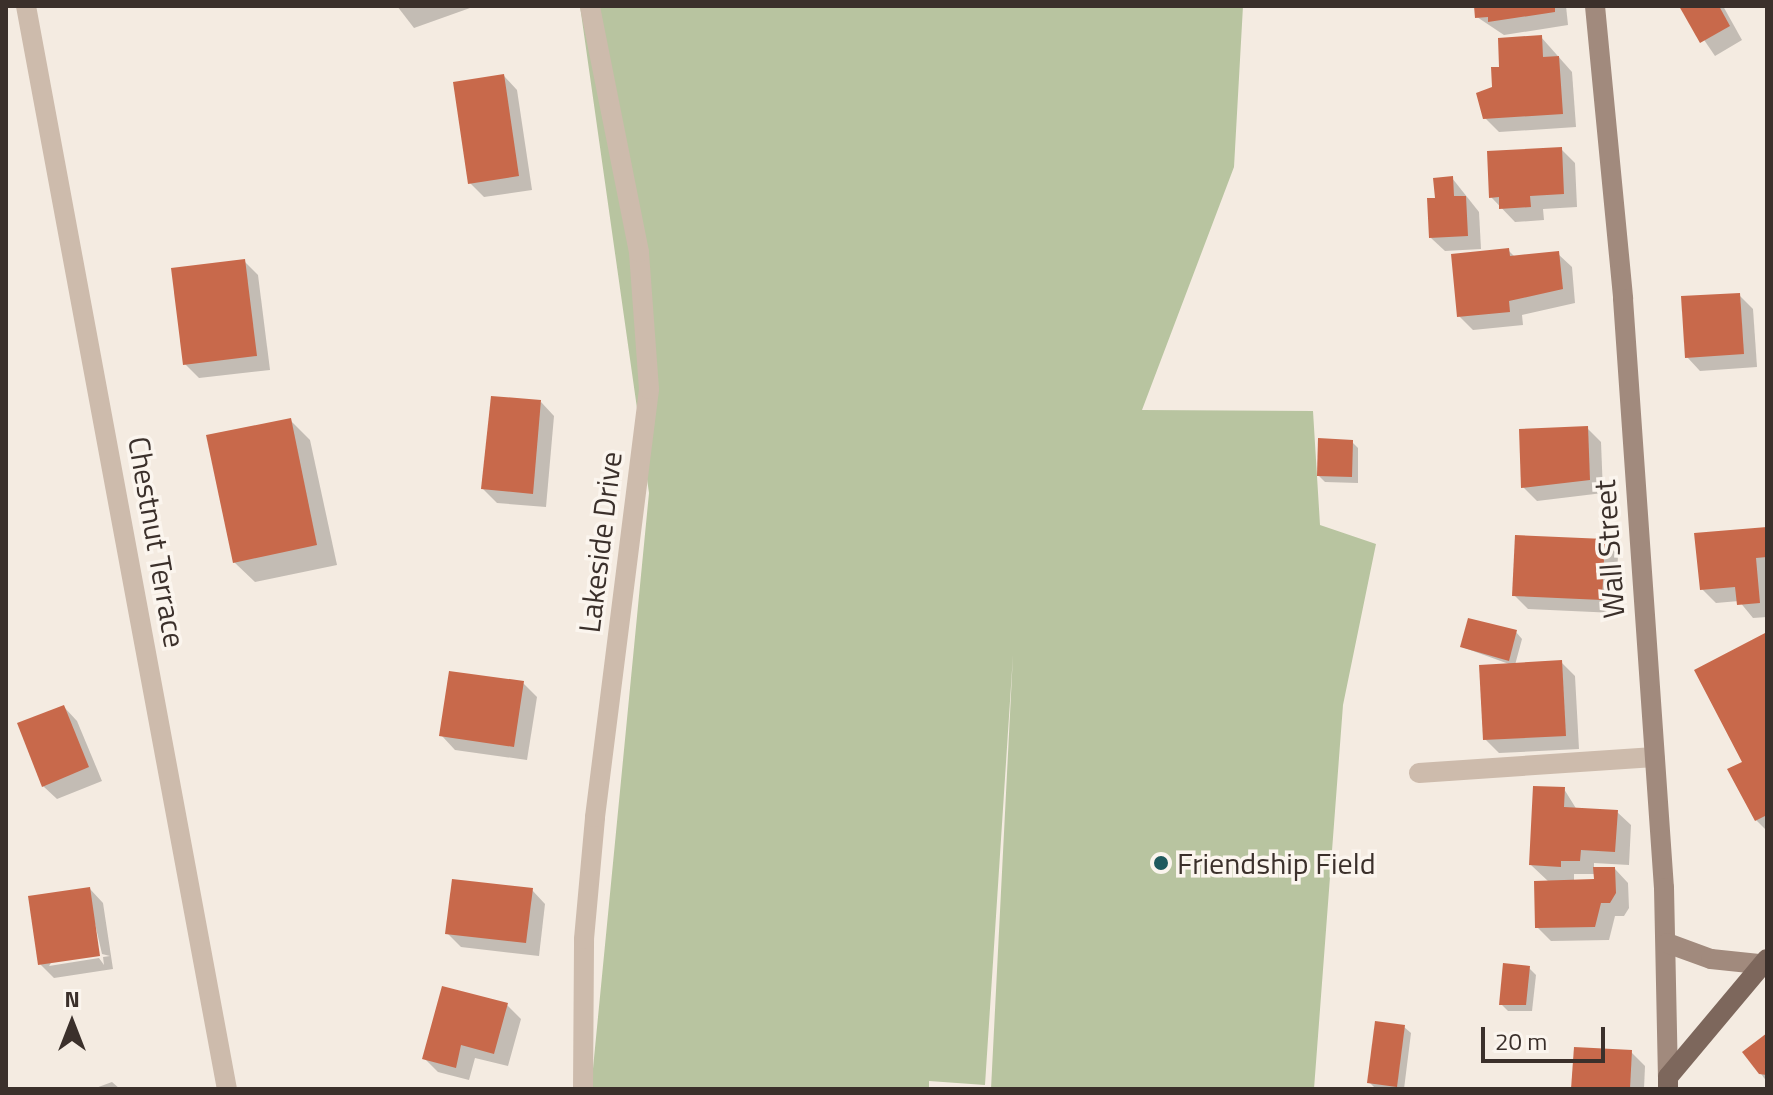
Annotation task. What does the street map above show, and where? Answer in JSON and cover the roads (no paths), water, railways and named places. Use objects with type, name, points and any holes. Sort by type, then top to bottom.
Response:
[{"type":"main road","points":[[1668,1083],[1763,961]]},
{"type":"street","name":"Chestnut Terrace","points":[[26,6],[227,1089]]},
{"type":"street","name":"Lakeside Drive","points":[[583,1089],[584,939],[592,847],[649,389],[639,252],[590,6]]},
{"type":"street","name":"Wall Street","points":[[1595,6],[1623,299],[1667,943],[1668,1083]]},
{"type":"street","points":[[1419,773],[1654,757]]},
{"type":"street","points":[[1667,943],[1711,959],[1763,961]]},
{"type":"place","name":"Friendship Field","points":[[1161,863]]}]
